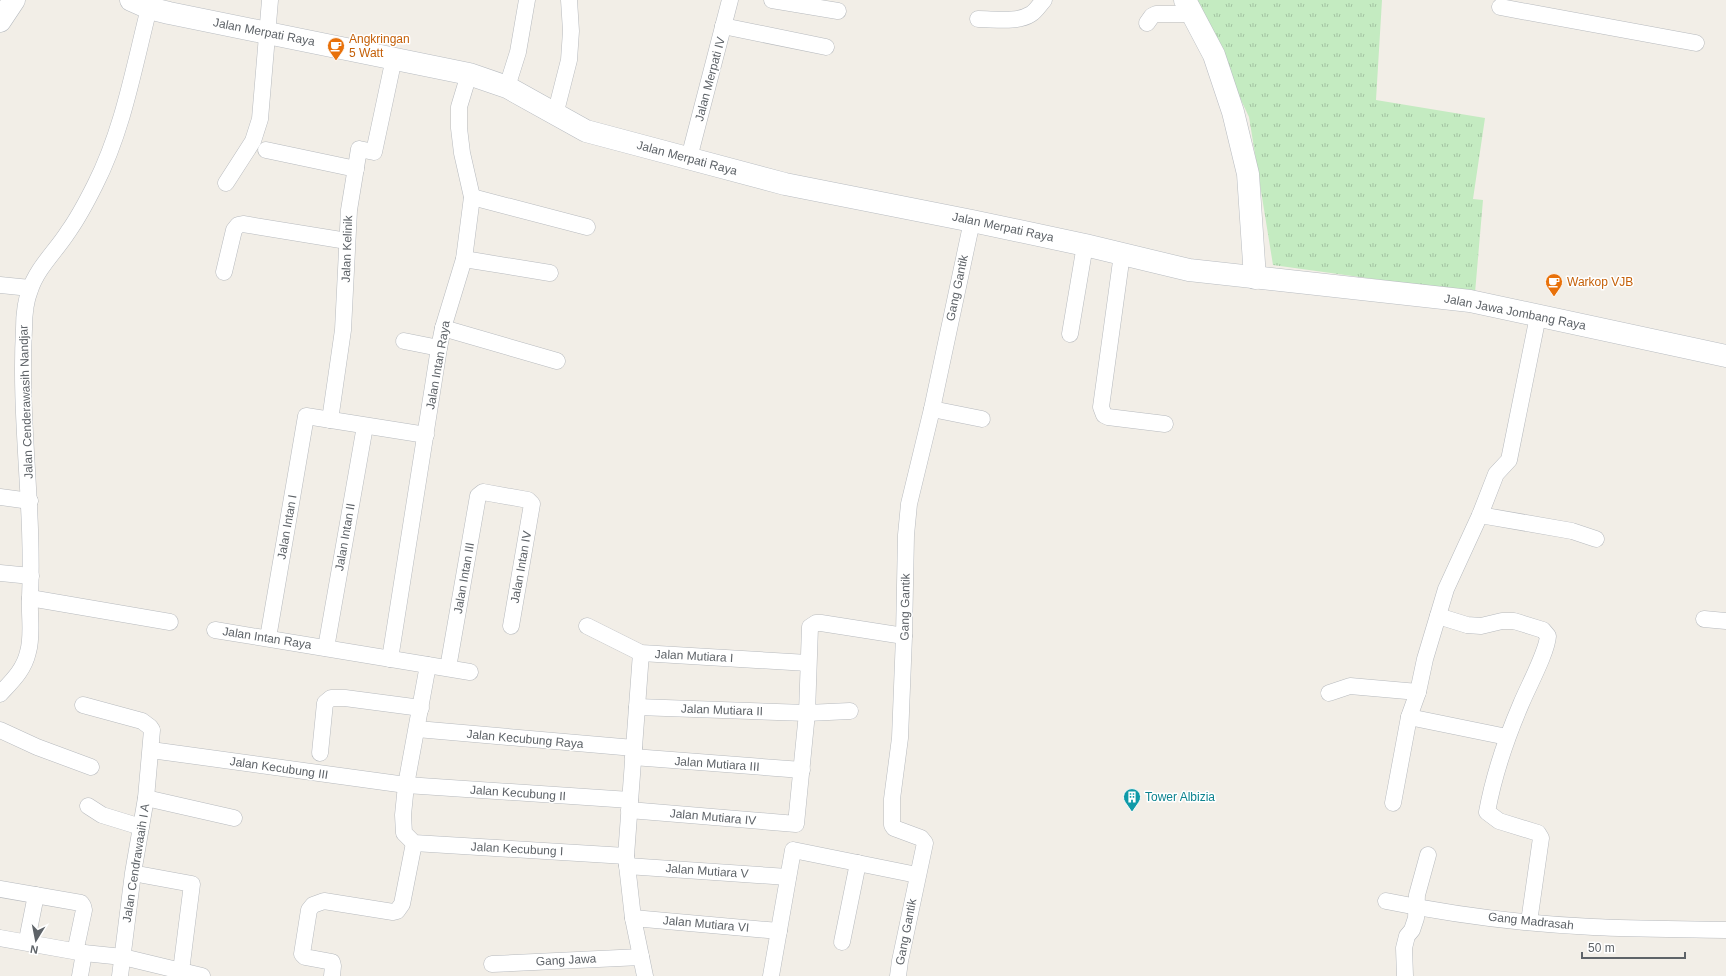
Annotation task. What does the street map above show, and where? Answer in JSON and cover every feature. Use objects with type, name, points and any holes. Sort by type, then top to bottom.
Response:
[{"type":"main road","points":[[0,21],[14,0]]},
{"type":"main road","name":"Jalan Merpati Raya","points":[[140,4],[469,74],[507,87],[586,131],[785,184],[972,220],[1189,270],[1255,278]]},
{"type":"main road","points":[[1188,7],[1214,55],[1233,112],[1248,174],[1255,278]]},
{"type":"main road","name":"Jalan Jawa Jombang Raya","points":[[1255,278],[1470,301],[1726,356]]},
{"type":"street","points":[[226,183],[253,141],[260,118],[270,0]]},
{"type":"street","points":[[507,87],[518,52],[527,0]]},
{"type":"street","points":[[555,115],[569,60],[571,31],[569,0]]},
{"type":"street","name":"Jalan Merpati IV","points":[[689,158],[730,0]]},
{"type":"street","points":[[772,0],[818,4],[838,11]]},
{"type":"street","points":[[978,19],[1016,20],[1032,14],[1044,0]]},
{"type":"street","name":"Jalan Cenderawasih Nandjar","points":[[0,694],[25,664],[29,651],[31,576],[30,501],[26,440],[23,345],[24,313],[30,288],[45,262],[68,232],[98,178],[119,124],[140,4]]},
{"type":"street","points":[[1147,23],[1152,16],[1156,14],[1188,7]]},
{"type":"street","points":[[1500,7],[1696,43]]},
{"type":"street","points":[[723,26],[826,47]]},
{"type":"street","name":"Jalan Kelinik","points":[[330,420],[343,330],[349,210],[359,149],[374,152],[394,58]]},
{"type":"street","name":"Jalan Intan Raya","points":[[390,659],[439,348],[443,328],[464,259],[472,196],[462,153],[459,128],[459,107],[469,74]]},
{"type":"street","points":[[266,150],[356,169]]},
{"type":"street","points":[[472,196],[587,227]]},
{"type":"street","name":"Gang Gantik","points":[[898,976],[924,841],[894,828],[892,824],[892,799],[900,738],[906,535],[909,504],[932,409],[972,220]]},
{"type":"street","points":[[224,272],[234,230],[238,225],[242,224],[347,241]]},
{"type":"street","points":[[1070,334],[1085,245]]},
{"type":"street","points":[[1122,254],[1101,407],[1102,412],[1108,417],[1165,424]]},
{"type":"street","points":[[464,259],[550,273]]},
{"type":"street","points":[[0,285],[30,288]]},
{"type":"street","points":[[1393,803],[1409,718],[1418,692],[1425,659],[1446,589],[1480,515],[1496,474],[1509,460],[1538,316]]},
{"type":"street","points":[[443,328],[557,361]]},
{"type":"street","points":[[404,341],[439,348]]},
{"type":"street","points":[[932,409],[982,419]]},
{"type":"street","name":"Jalan Intan I","points":[[268,638],[306,416],[330,420]]},
{"type":"street","points":[[330,420],[426,435]]},
{"type":"street","name":"Jalan Intan II","points":[[326,648],[365,426]]},
{"type":"street","name":"Jalan Intan III","points":[[448,668],[478,496],[483,492],[486,492],[528,500],[532,508]]},
{"type":"street","points":[[0,497],[30,501]]},
{"type":"street","name":"Jalan Intan IV","points":[[511,626],[532,508]]},
{"type":"street","points":[[1480,515],[1572,531],[1596,539]]},
{"type":"street","points":[[0,573],[31,576]]},
{"type":"street","points":[[30,598],[170,622]]},
{"type":"street","points":[[1438,616],[1467,625],[1481,626],[1502,621],[1514,621],[1543,630],[1548,636],[1540,660],[1507,737],[1493,780],[1487,812],[1499,821],[1538,833],[1541,838],[1529,922]]},
{"type":"street","points":[[1704,619],[1726,621]]},
{"type":"street","points":[[802,770],[807,713],[810,627],[816,623],[904,636]]},
{"type":"street","name":"Jalan Mutiara I","points":[[588,626],[641,653],[808,663]]},
{"type":"street","name":"Jalan Intan Raya","points":[[215,630],[470,672]]},
{"type":"street","points":[[641,653],[626,861],[634,918],[645,976]]},
{"type":"street","points":[[332,976],[332,962],[305,958],[302,954],[309,910],[311,906],[324,901],[370,910],[393,912],[397,911],[402,904],[412,842],[403,829],[406,785],[428,665]]},
{"type":"street","points":[[1329,693],[1350,686],[1418,692]]},
{"type":"street","points":[[320,753],[325,703],[331,698],[345,698],[421,708]]},
{"type":"street","name":"Jalan Cendrawaaih I A","points":[[83,705],[146,724],[152,730],[146,798],[133,873],[120,976]]},
{"type":"street","name":"Jalan Mutiara II","points":[[637,707],[807,713],[850,711]]},
{"type":"street","points":[[1409,718],[1507,737]]},
{"type":"street","name":"Jalan Kecubung Raya","points":[[417,729],[634,753]]},
{"type":"street","points":[[0,730],[44,750],[91,767]]},
{"type":"street","name":"Jalan Kecubung III","points":[[151,750],[406,785]]},
{"type":"street","name":"Jalan Mutiara III","points":[[634,753],[802,770]]},
{"type":"street","name":"Jalan Mutiara IV","points":[[630,805],[796,824],[802,770]]},
{"type":"street","name":"Jalan Kecubung II","points":[[406,785],[630,805]]},
{"type":"street","points":[[146,798],[234,818]]},
{"type":"street","points":[[88,806],[102,815],[141,828]]},
{"type":"street","name":"Jalan Kecubung I","points":[[412,842],[626,861]]},
{"type":"street","points":[[771,976],[793,850],[917,874]]},
{"type":"street","points":[[1405,976],[1404,948],[1407,936],[1412,930],[1416,918],[1417,895],[1428,854]]},
{"type":"street","name":"Jalan Mutiara V","points":[[626,861],[788,877]]},
{"type":"street","points":[[842,942],[858,863]]},
{"type":"street","points":[[143,875],[192,884],[181,971]]},
{"type":"street","points":[[0,889],[82,904],[84,910],[80,948],[80,976]]},
{"type":"street","points":[[28,935],[36,895]]},
{"type":"street","name":"Gang Madrasah","points":[[1386,901],[1443,912],[1529,922],[1593,927],[1726,930]]},
{"type":"street","name":"Jalan Mutiara VI","points":[[634,918],[778,931]]},
{"type":"street","points":[[0,938],[80,948],[202,976]]},
{"type":"street","name":"Gang Jawa","points":[[492,964],[641,957]]},
{"type":"green space","points":[[1194,0],[1382,0],[1376,100],[1485,118],[1473,199],[1483,200],[1475,293],[1273,265],[1249,117]]},
{"type":"place","name":"Angkringan 5 Watt","points":[[336,61]]},
{"type":"place","name":"Warkop VJB","points":[[1554,297]]},
{"type":"place","name":"Tower Albizia","points":[[1132,812]]}]
